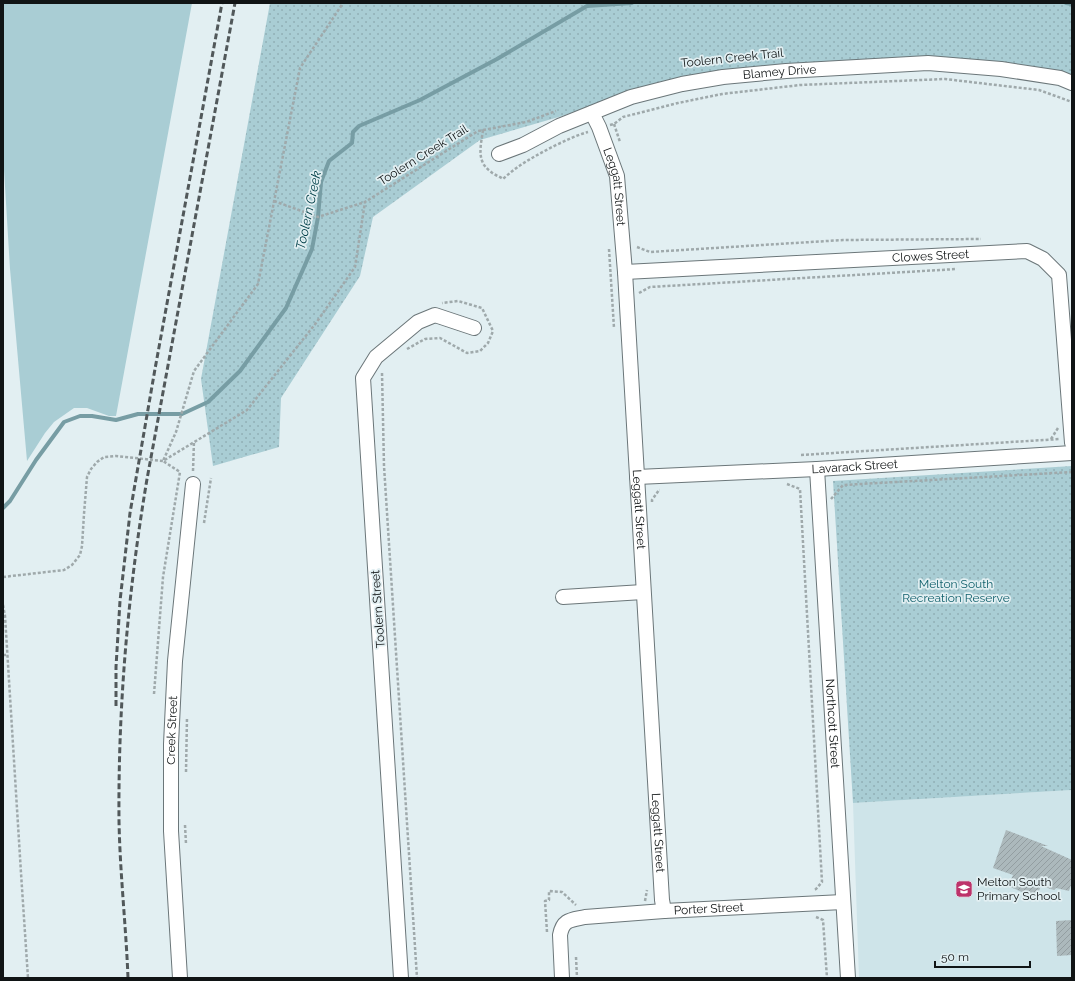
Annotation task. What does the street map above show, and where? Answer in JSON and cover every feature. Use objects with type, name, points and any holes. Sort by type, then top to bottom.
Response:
[{"type":"street","name":"Blamey Drive","points":[[499,154],[523,145],[559,126],[631,97],[682,84],[723,77],[786,71],[928,63],[1001,70],[1060,78],[1072,83]]},
{"type":"street","name":"Leggatt Street","points":[[592,113],[594,129],[617,176],[625,272],[643,592],[662,900],[664,911]]},
{"type":"street","name":"Clowes Street","points":[[625,272],[1027,251],[1043,259],[1059,275],[1072,443]]},
{"type":"street","name":"Toolern Street","points":[[402,978],[363,378],[376,357],[418,322],[435,315],[474,328]]},
{"type":"street","name":"Lavarack Street","points":[[637,477],[817,469],[1072,453]]},
{"type":"street","name":"Northcott Street","points":[[817,469],[848,978]]},
{"type":"street","name":"Creek Street","points":[[180,978],[171,831],[171,744],[175,660],[193,484]]},
{"type":"street","points":[[563,597],[643,592]]},
{"type":"street","name":"Porter Street","points":[[562,978],[561,928],[568,921],[574,919],[664,911],[843,902]]},
{"type":"path","points":[[163,461],[176,432],[194,371],[258,284],[300,68],[342,3]]},
{"type":"path","points":[[594,129],[614,124],[623,116],[678,103],[722,94],[800,85],[945,79],[1039,90],[1072,102]]},
{"type":"path","name":"Toolern Creek Trail","points":[[274,201],[318,217],[365,202],[478,131],[526,122],[562,109]]},
{"type":"path","points":[[163,461],[247,410],[316,323],[355,267],[365,202]]},
{"type":"path","points":[[637,247],[650,252],[843,240],[984,239]]},
{"type":"path","points":[[608,244],[614,331]]},
{"type":"path","points":[[639,293],[650,287],[964,269]]},
{"type":"path","points":[[407,350],[425,339],[440,338],[467,353],[480,352],[488,343],[493,331],[482,308],[458,301],[440,303]]},
{"type":"path","points":[[386,368],[382,373],[384,466],[417,978]]},
{"type":"path","points":[[1050,439],[1058,428],[1058,421]]},
{"type":"path","points":[[800,455],[1072,438]]},
{"type":"path","points":[[193,484],[194,442]]},
{"type":"path","points":[[3,578],[64,570],[72,565],[80,554],[82,546],[87,477],[91,469],[104,457],[116,456],[163,461],[180,472],[163,577],[154,694]]},
{"type":"path","points":[[830,500],[843,485],[1072,472]]},
{"type":"path","points":[[203,529],[211,478]]},
{"type":"path","points":[[784,483],[800,489],[822,882],[816,889],[808,890]]},
{"type":"path","points":[[653,508],[652,500],[659,490],[667,490]]},
{"type":"path","points":[[3,605],[5,616],[20,873],[28,978]]},
{"type":"path","points":[[3,656],[7,655]]},
{"type":"path","points":[[185,778],[187,716]]},
{"type":"path","points":[[185,824],[187,847]]},
{"type":"path","points":[[645,901],[647,885]]},
{"type":"path","points":[[808,917],[816,917],[823,920],[827,978]]},
{"type":"path","points":[[576,956],[577,978]]},
{"type":"shaded area","name":"Melton South Primary School","points":[[1072,790],[1072,978],[859,978],[853,803]]},
{"type":"green space","points":[[3,3],[192,3],[116,416],[109,416],[87,408],[74,408],[54,422],[27,461],[10,269],[3,153]]},
{"type":"green space","points":[[270,3],[1072,3],[1072,77],[1047,69],[954,58],[750,67],[659,82],[562,116],[480,140],[373,217],[360,276],[281,398],[279,447],[213,466],[201,379]]},
{"type":"green space","name":"Melton South Recreation Reserve","points":[[1072,466],[1072,790],[853,803],[833,481]]},
{"type":"building","points":[[1006,830],[1048,846],[1041,846],[1072,860],[1072,882],[1069,891],[1056,888],[1054,890],[1041,886],[1036,898],[1008,886],[1013,875],[993,868]]},
{"type":"building","points":[[1072,920],[1072,955],[1057,956],[1056,921]]},
{"type":"waterway","name":"Toolern Creek","points":[[3,508],[10,501],[36,460],[64,422],[80,416],[92,416],[116,420],[138,414],[182,414],[208,402],[240,371],[286,308],[312,249],[318,217],[321,182],[329,161],[352,143],[353,132],[359,126],[420,100],[497,59],[587,6],[632,3]]},
{"type":"waterway","name":"Toolern Creek","points":[[1066,3],[1072,4]]},
{"type":"railway","points":[[116,706],[116,667],[120,601],[130,513],[222,3]]},
{"type":"railway","points":[[128,978],[119,821],[119,778],[122,692],[134,564],[147,479],[235,3]]},
{"type":"place","name":"Melton South Primary School","points":[[964,889]]}]
